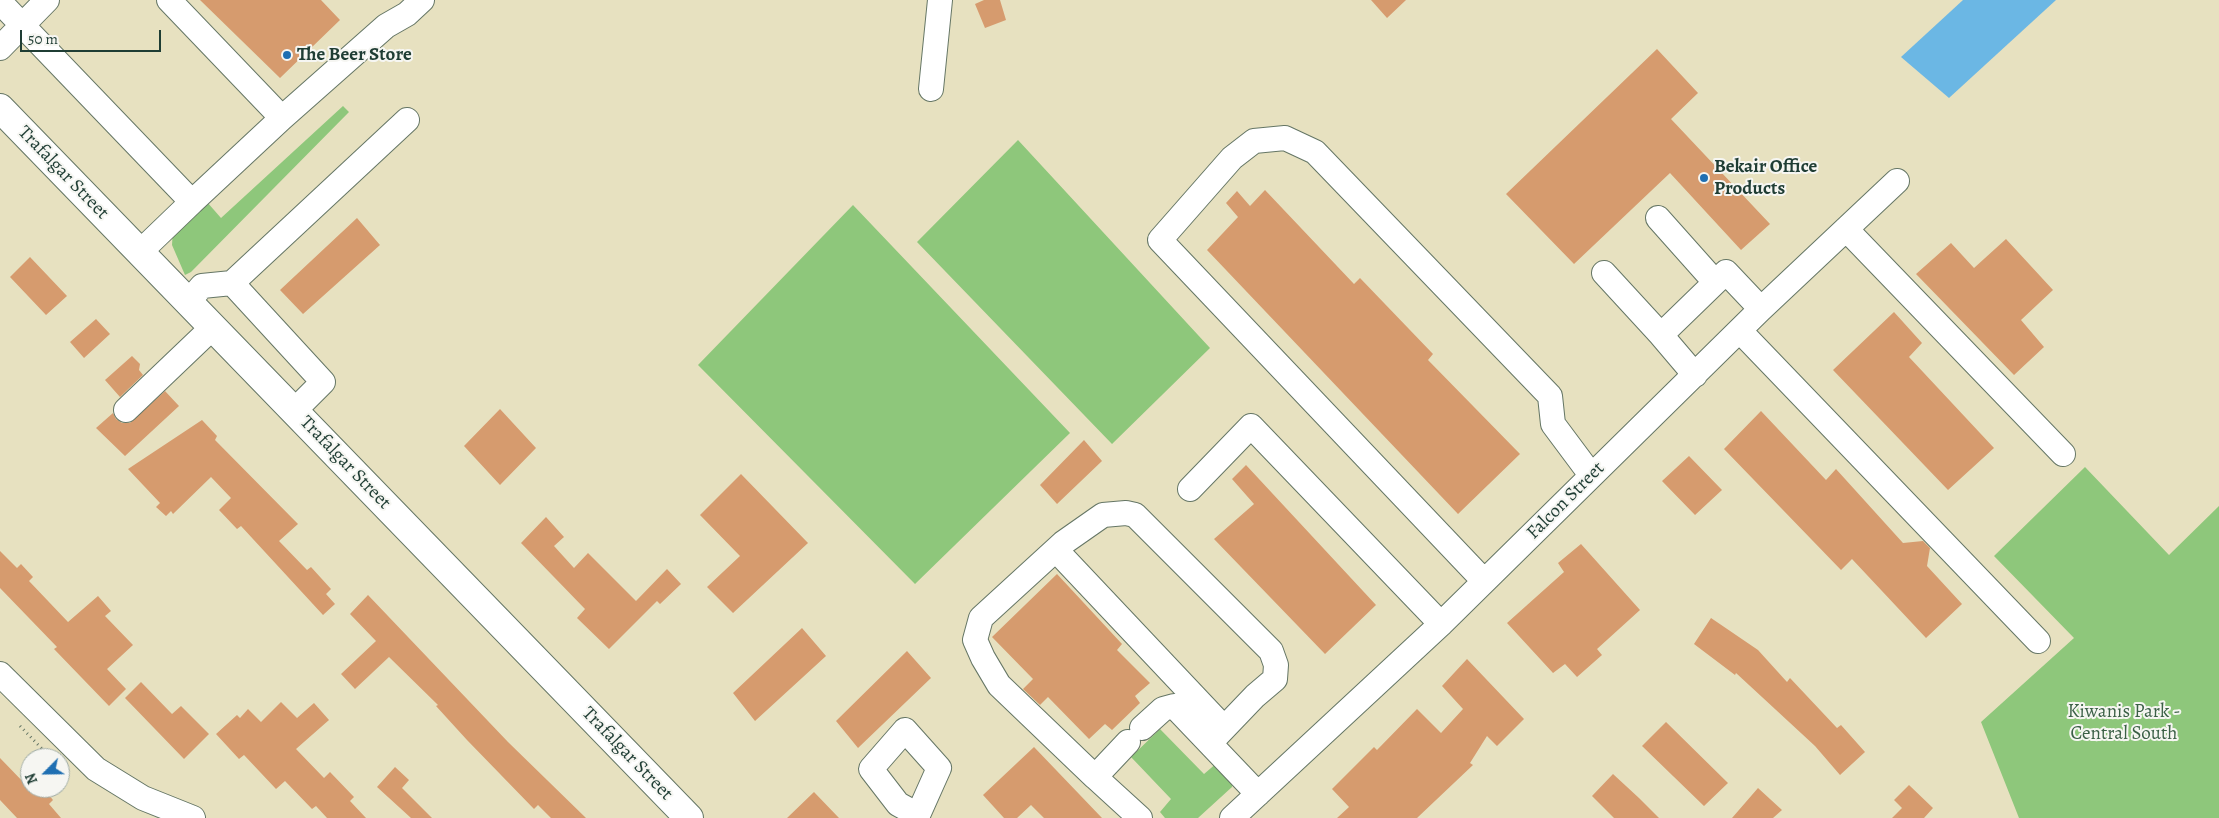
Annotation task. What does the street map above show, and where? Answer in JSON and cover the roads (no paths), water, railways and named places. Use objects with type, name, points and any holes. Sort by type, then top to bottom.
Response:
[{"type":"main road","name":"Trafalgar Street","points":[[0,108],[689,818]]},
{"type":"street","points":[[0,48],[46,0]]},
{"type":"street","points":[[168,0],[282,118]]},
{"type":"street","points":[[140,252],[282,118],[386,26],[407,14],[422,0]]},
{"type":"street","points":[[931,89],[940,0]]},
{"type":"street","points":[[0,2],[192,202]]},
{"type":"street","points":[[188,302],[202,286],[232,283],[407,120]]},
{"type":"street","points":[[1484,582],[1160,240],[1232,158],[1254,141],[1285,138],[1315,152],[1550,396],[1553,424],[1591,475]]},
{"type":"street","name":"Falcon Street","points":[[1232,818],[1441,624],[1761,309],[1897,181]]},
{"type":"street","points":[[1658,218],[1715,282]]},
{"type":"street","points":[[1846,229],[2063,454]]},
{"type":"street","points":[[1661,335],[1726,272],[1761,309]]},
{"type":"street","points":[[1604,273],[1695,375]]},
{"type":"street","points":[[232,283],[323,382],[294,411]]},
{"type":"street","points":[[126,410],[213,327]]},
{"type":"street","points":[[1740,331],[2038,641]]},
{"type":"street","points":[[1190,489],[1251,426],[1441,624]]},
{"type":"street","points":[[1140,818],[1000,685],[983,658],[976,640],[981,618],[1056,550],[1103,515],[1126,513],[1135,515],[1271,652],[1276,665],[1274,679],[1217,735]]},
{"type":"street","points":[[1056,550],[1217,735],[1258,794]]},
{"type":"street","points":[[0,674],[96,769],[142,798],[193,818]]},
{"type":"street","points":[[1095,777],[1163,709],[1174,706],[1217,735]]},
{"type":"water","points":[[1963,0],[2056,0],[1949,98],[1901,57]]},
{"type":"place","name":"The Beer Store","points":[[287,55]]},
{"type":"place","name":"Bekair Office Products","points":[[1704,178]]},
{"type":"park label","name":"Kiwanis Park - Central South","points":[[2124,723]]}]
